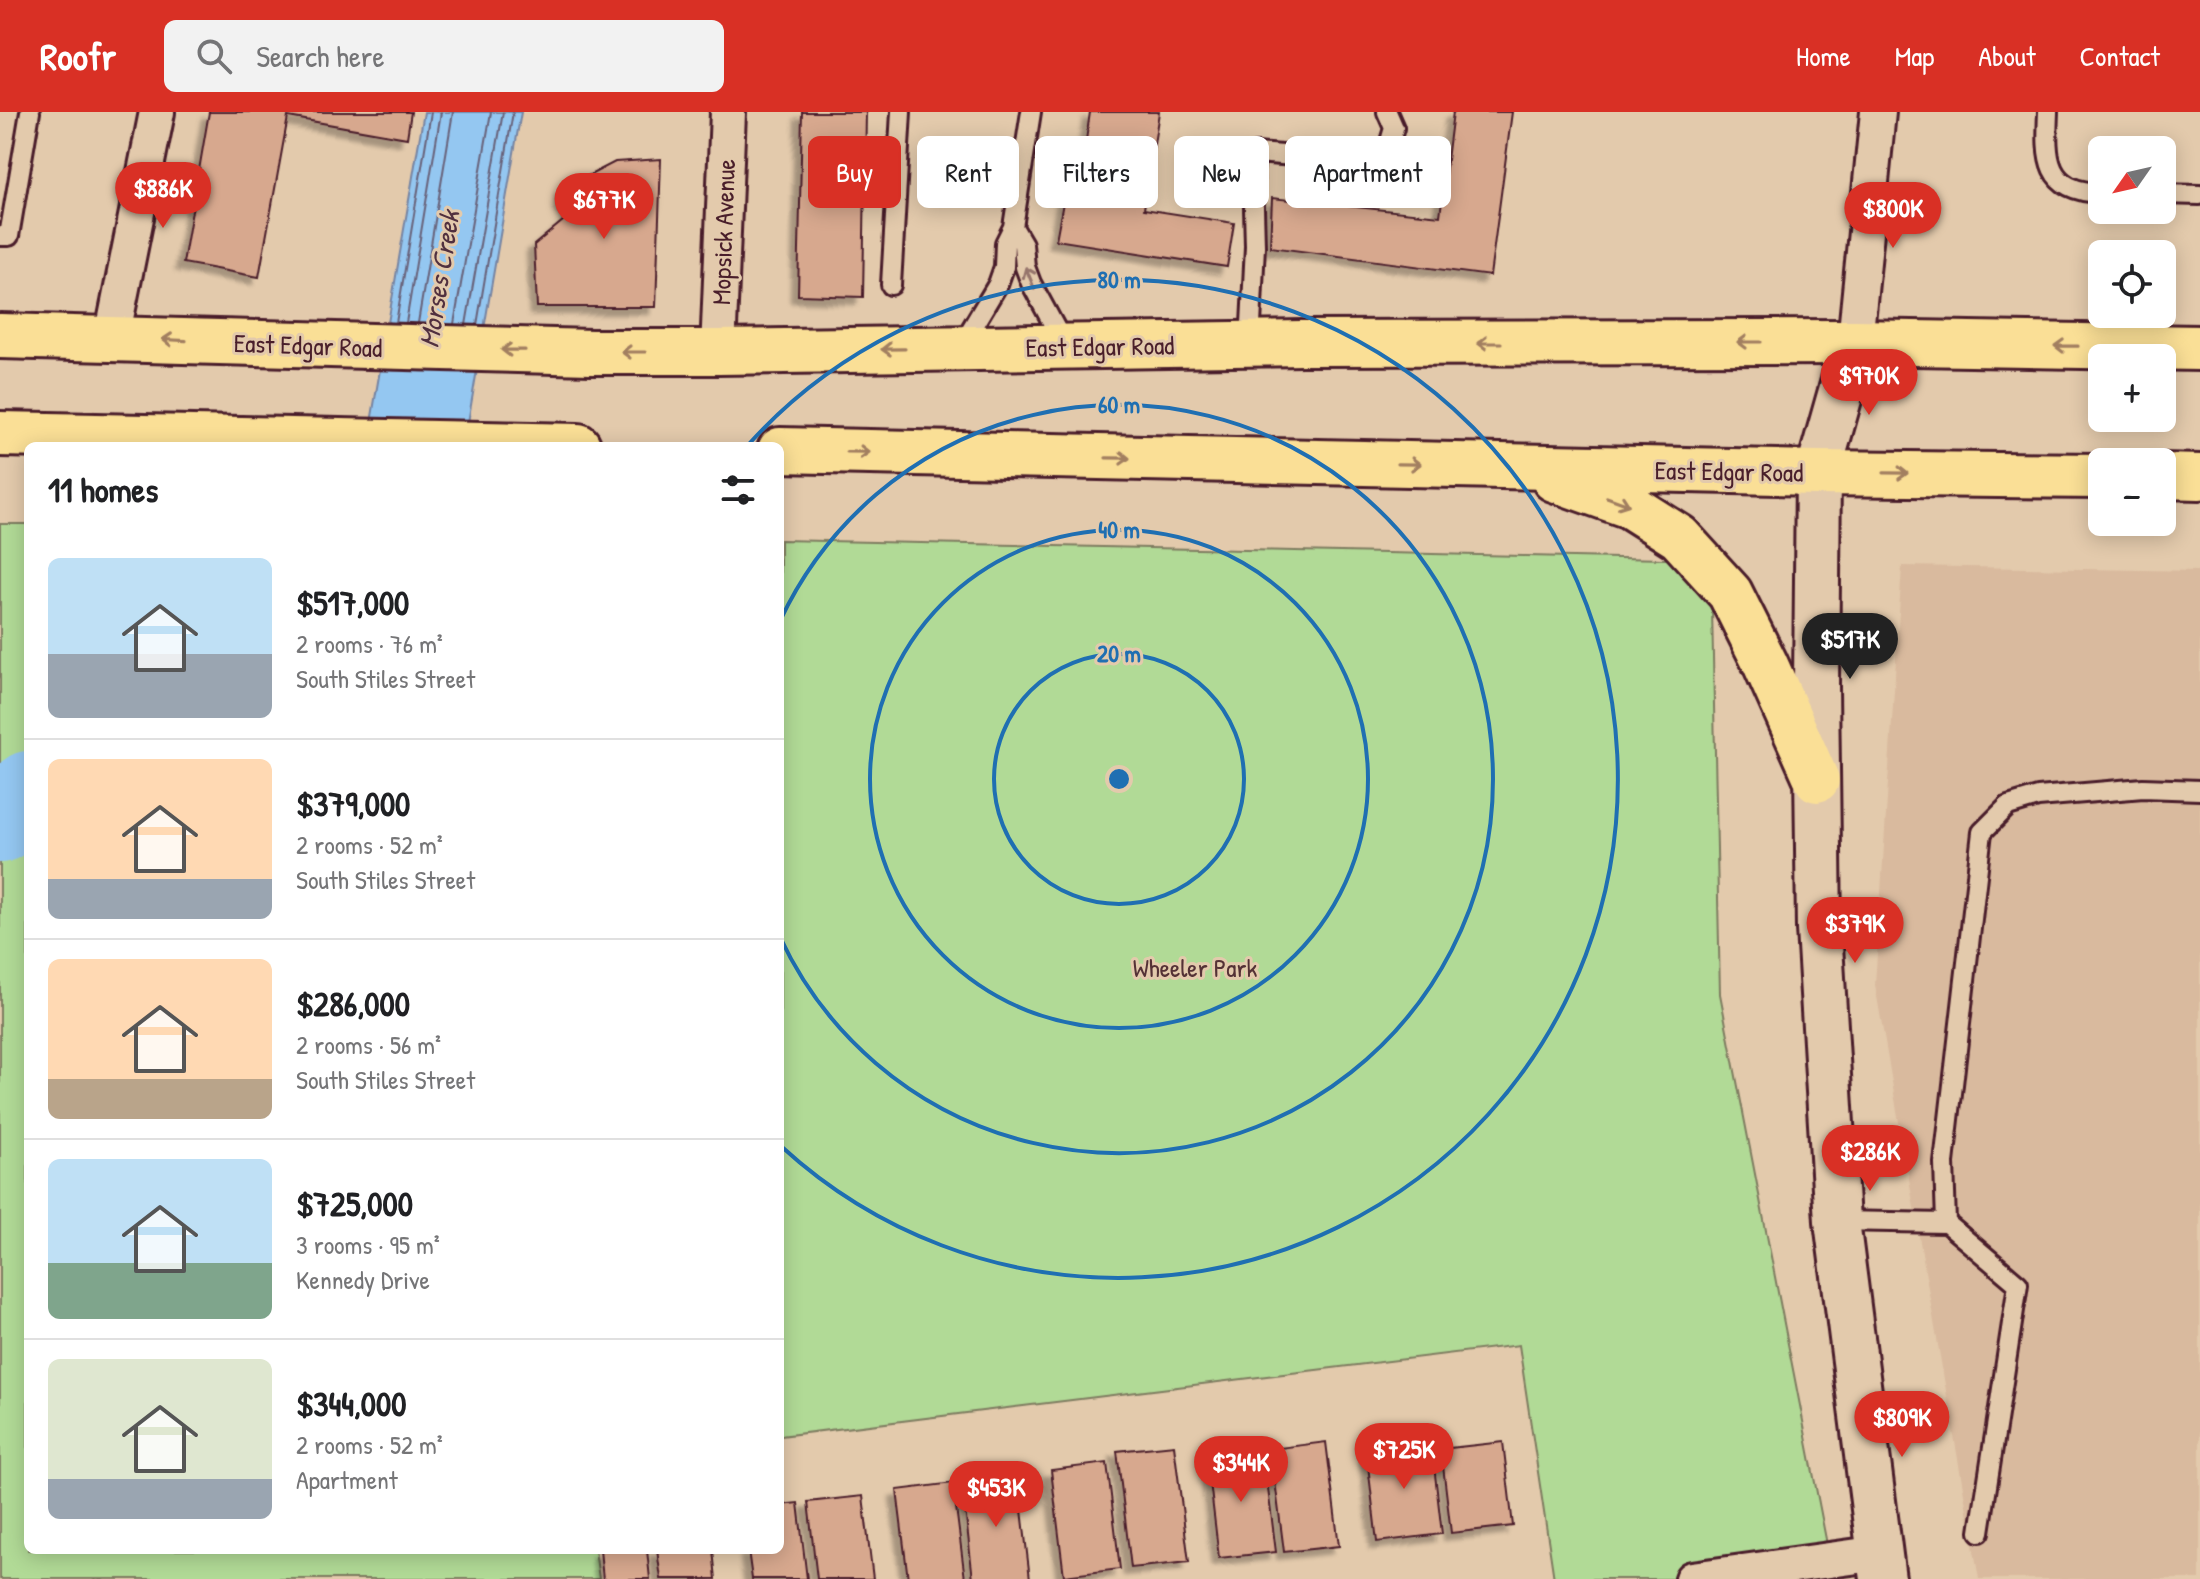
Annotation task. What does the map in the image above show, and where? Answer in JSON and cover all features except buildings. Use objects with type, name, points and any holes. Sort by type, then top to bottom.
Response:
[{"type":"highway","name":"East Edgar Road","points":[[0,336],[591,352],[1250,344],[1855,342],[2200,348]]},
{"type":"highway","points":[[0,434],[391,442]]},
{"type":"highway","name":"East Edgar Road","points":[[784,450],[1818,473],[2088,476]]},
{"type":"highway","points":[[1518,466],[1630,506],[1679,537],[1730,593],[1817,780]]},
{"type":"highway","points":[[2176,476],[2200,477]]},
{"type":"main road","points":[[1855,342],[1818,473],[1819,929],[1837,1221],[1882,1566]]},
{"type":"street","points":[[112,338],[157,112]]},
{"type":"street","name":"Mopsick Avenue","points":[[718,352],[728,112]]},
{"type":"street","points":[[1855,342],[1878,112]]},
{"type":"street","points":[[1692,1579],[1882,1566]]},
{"type":"lane","points":[[0,236],[9,236],[30,112]]},
{"type":"lane","points":[[891,285],[901,112]]},
{"type":"lane","points":[[960,348],[998,284],[1004,267],[1005,243],[1013,227],[1031,112]]},
{"type":"lane","points":[[1250,344],[1255,246],[1253,171],[1256,153],[1373,162],[1387,152],[1394,128],[1387,112]]},
{"type":"lane","points":[[2048,112],[2047,156],[2053,170],[2073,189],[2088,191]]},
{"type":"lane","points":[[2176,194],[2200,195]]},
{"type":"lane","points":[[1013,227],[1023,244],[1025,267],[1031,283],[1066,347]]},
{"type":"lane","points":[[1946,1223],[1944,1163],[1982,832],[2008,806],[2038,797],[2143,788],[2200,790]]},
{"type":"lane","points":[[1837,1221],[1946,1223],[2018,1284],[1980,1532]]},
{"type":"shaded area","points":[[1902,566],[2200,571],[2200,1579],[1979,1579],[1875,985]]},
{"type":"green space","points":[[0,524],[24,524],[24,1554],[596,1554],[599,1579],[0,1579]]},
{"type":"green space","name":"Wheeler Park","points":[[784,540],[1711,560],[1720,994],[1830,1560],[1783,1579],[1554,1579],[1519,1345],[784,1436]]},
{"type":"water","points":[[424,112],[521,112],[465,442],[368,442]]},
{"type":"waterway","name":"Morses Creek","points":[[0,826],[24,792]]}]
